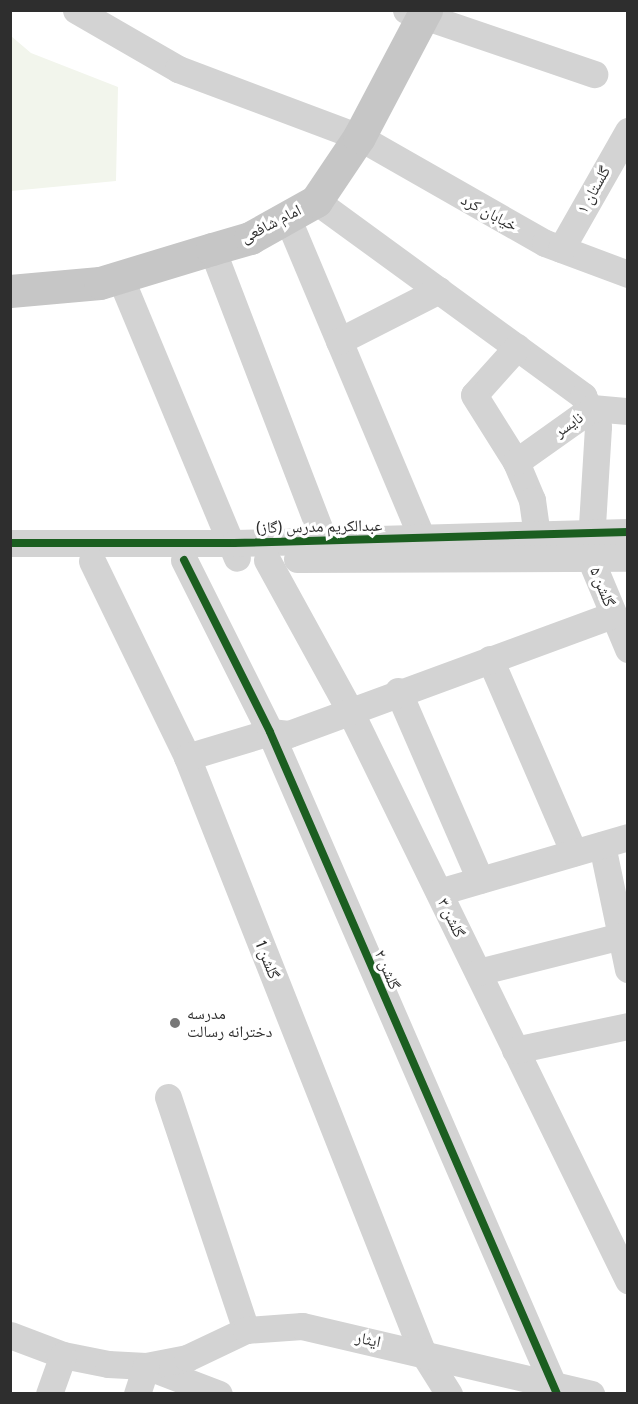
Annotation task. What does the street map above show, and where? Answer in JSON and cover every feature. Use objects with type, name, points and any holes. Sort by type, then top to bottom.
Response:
[{"type":"main road","name":"امام شافعی","points":[[10,291],[99,283],[120,277],[250,238],[316,201],[358,137],[418,12]]},
{"type":"street","name":"خیابان کرد","points":[[76,10],[178,69],[358,137],[463,199],[561,249],[627,274]]},
{"type":"street","points":[[418,12],[594,74]]},
{"type":"street","name":"گلستان ۱","points":[[561,249],[627,131]]},
{"type":"street","points":[[316,201],[584,396],[592,408],[598,427],[590,545]]},
{"type":"street","points":[[287,217],[422,538]]},
{"type":"street","points":[[212,249],[324,540]]},
{"type":"street","points":[[120,277],[235,552]]},
{"type":"street","points":[[339,341],[439,290]]},
{"type":"street","points":[[518,348],[474,395],[516,462],[532,500],[537,536]]},
{"type":"street","name":"نایسر","points":[[516,462],[592,408],[627,411]]},
{"type":"street","name":"عبدالکریم مدرس (گاز)","points":[[10,543],[235,552],[267,560],[590,545],[627,532]]},
{"type":"street","name":"عبدالکریم مدرس (گاز)","points":[[10,562],[184,560],[324,540],[537,536],[590,545],[627,558]]},
{"type":"street","name":"گلشن ۵","points":[[590,545],[627,649]]},
{"type":"street","name":"گلشن ۲","points":[[184,560],[270,732],[553,1387]]},
{"type":"street","name":"گلشن ۳","points":[[267,560],[349,709],[627,1280]]},
{"type":"street","name":"گلشن 1","points":[[92,561],[187,758],[422,1351],[449,1394]]},
{"type":"street","points":[[187,758],[270,732],[289,734],[398,691],[613,615]]},
{"type":"street","points":[[490,659],[574,853]]},
{"type":"street","points":[[398,691],[480,880]]},
{"type":"street","points":[[439,892],[615,841],[621,936],[627,969]]},
{"type":"street","points":[[478,972],[621,936]]},
{"type":"street","points":[[515,1050],[627,1026]]},
{"type":"street","points":[[168,1096],[246,1330]]},
{"type":"street","name":"ایثار","points":[[146,1366],[187,1358],[246,1330],[302,1326],[422,1351],[553,1387],[591,1394]]},
{"type":"street","points":[[10,1335],[63,1355],[108,1364],[146,1366],[219,1394]]},
{"type":"street","points":[[49,1394],[63,1355]]},
{"type":"street","points":[[137,1394],[146,1366]]},
{"type":"shaded area","points":[[11,36],[31,53],[118,87],[116,181],[11,191]]},
{"type":"cycle path","points":[[10,543],[234,543],[628,532]]},
{"type":"cycle path","points":[[184,560],[270,732],[557,1394]]},
{"type":"place","name":"مدرسه دخترانه رسالت","points":[[175,1023]]}]
